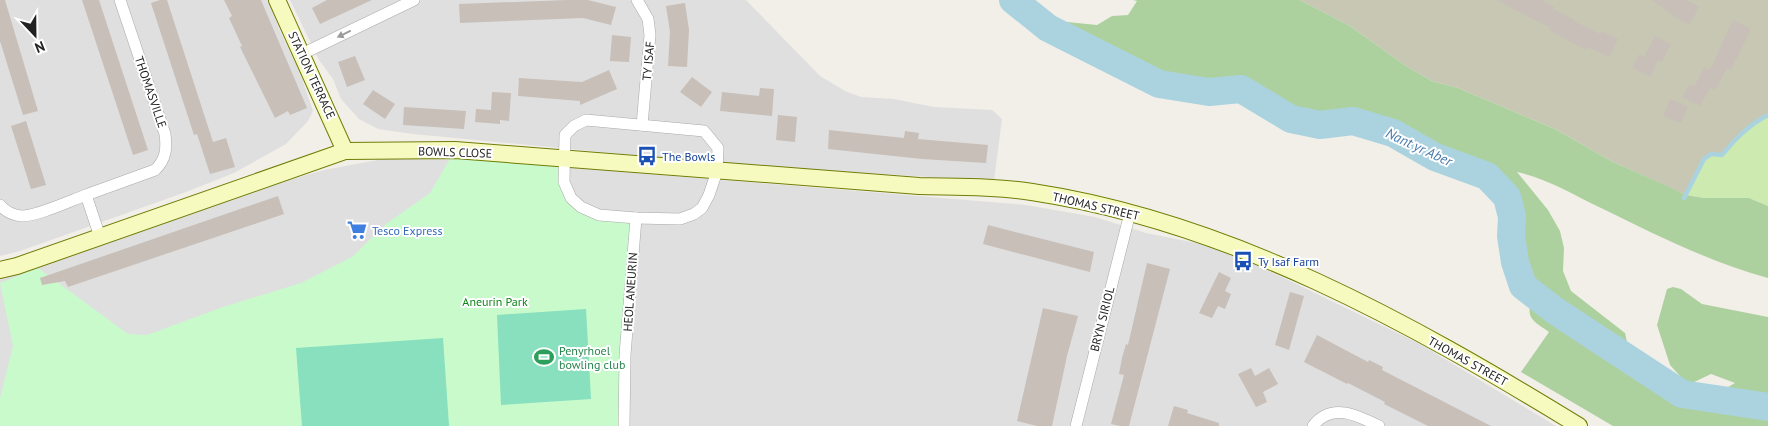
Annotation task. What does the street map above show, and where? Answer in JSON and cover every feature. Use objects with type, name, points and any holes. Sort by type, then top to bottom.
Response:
[{"type":"main road","name":"STATION TERRACE","points":[[278,0],[345,151]]},
{"type":"main road","name":"BOWLS CLOSE","points":[[0,270],[17,266],[345,151],[454,150],[565,159]]},
{"type":"main road","name":"THOMAS STREET","points":[[565,159],[919,186],[1030,192],[1089,202],[1174,227],[1247,253],[1343,294],[1452,351],[1579,426]]},
{"type":"street","name":"THOMASVILLE","points":[[0,205],[11,213],[21,216],[32,214],[155,170],[164,158],[166,150],[165,134],[120,0]]},
{"type":"street","points":[[302,54],[414,0]]},
{"type":"street","name":"TY ISAF","points":[[637,0],[648,19],[650,35],[642,125]]},
{"type":"street","points":[[586,120],[642,125],[704,132],[718,148],[716,170],[709,196],[702,208],[694,214],[680,220],[599,215],[581,207],[570,198],[564,182],[565,135],[574,126],[586,120]]},
{"type":"street","points":[[86,195],[100,237]]},
{"type":"street","name":"BRYN SIRIOL","points":[[1076,426],[1130,213]]},
{"type":"street","name":"HEOL ANEURIN","points":[[624,426],[625,355],[636,218]]},
{"type":"street","points":[[1313,426],[1322,417],[1335,412],[1353,414],[1379,426]]},
{"type":"shaded area","points":[[0,0],[268,0],[300,73],[313,111],[308,121],[286,144],[234,173],[20,251],[0,256]]},
{"type":"shaded area","points":[[290,0],[746,0],[820,76],[845,91],[861,97],[894,99],[934,107],[992,110],[1002,119],[994,181],[737,165],[378,129],[359,119],[341,99],[333,79],[319,60]]},
{"type":"shaded area","points":[[1300,0],[1768,0],[1768,115],[1753,123],[1736,137],[1722,155],[1711,154],[1704,159],[1686,195],[1613,162],[1555,129],[1458,88],[1432,81],[1406,66],[1350,26]]},
{"type":"shaded area","points":[[389,158],[437,159],[599,170],[1026,205],[1095,217],[1146,233],[1216,247],[1420,344],[1556,426],[0,426],[0,279],[154,227],[237,195],[324,170]]},
{"type":"green space","points":[[1133,0],[1300,0],[1350,26],[1406,66],[1432,81],[1458,88],[1555,129],[1613,162],[1686,195],[1704,198],[1749,198],[1768,206],[1768,278],[1747,272],[1683,247],[1549,183],[1517,172],[1548,210],[1560,231],[1564,248],[1563,271],[1571,291],[1625,333],[1631,360],[1683,394],[1709,398],[1735,383],[1711,374],[1688,385],[1670,365],[1657,325],[1667,289],[1673,287],[1681,289],[1702,304],[1768,317],[1768,426],[1613,426],[1521,372],[1549,332],[1537,324],[1531,317],[1532,293],[1523,286],[1515,262],[1511,236],[1512,217],[1507,197],[1487,176],[1435,157],[1393,133],[1353,121],[1320,125],[1291,119],[1241,89],[1209,92],[1159,84],[1048,28],[1037,19],[1097,25],[1112,16],[1128,15],[1137,1]]},
{"type":"green space","points":[[1768,115],[1768,206],[1749,198],[1704,198],[1686,195],[1704,159],[1711,154],[1722,155],[1743,132]]},
{"type":"green space","name":"Aneurin Park","points":[[455,150],[565,159],[564,182],[581,207],[636,218],[624,426],[0,426],[0,398],[13,346],[0,283],[38,268],[128,334],[147,335],[223,307],[301,283],[352,257],[386,224],[430,193]]},
{"type":"green space","name":"Penyrhoel bowling club","points":[[586,309],[591,399],[501,405],[497,315]]},
{"type":"green space","points":[[443,338],[449,426],[302,426],[296,348]]},
{"type":"building","points":[[0,0],[5,0],[38,111],[23,115],[0,41]]},
{"type":"building","points":[[82,0],[99,0],[148,150],[133,155]]},
{"type":"building","points":[[167,0],[213,142],[226,138],[235,167],[210,174],[197,134],[194,135],[151,3]]},
{"type":"building","points":[[224,0],[261,0],[307,108],[290,115],[288,111],[275,118],[240,47],[242,46],[229,18],[232,16]]},
{"type":"building","points":[[327,0],[372,0],[320,24],[312,8]]},
{"type":"building","points":[[588,0],[616,7],[611,25],[583,18],[460,23],[459,4]]},
{"type":"building","points":[[1496,0],[1541,0],[1574,21],[1600,34],[1602,31],[1618,39],[1609,57],[1588,47],[1586,50],[1549,30],[1551,28]]},
{"type":"building","points":[[1652,0],[1686,0],[1699,7],[1689,25]]},
{"type":"building","points":[[685,3],[689,30],[687,67],[668,66],[670,32],[666,6]]},
{"type":"building","points":[[1733,20],[1751,29],[1731,70],[1727,68],[1715,90],[1710,88],[1700,106],[1682,97],[1690,84],[1695,86],[1704,67],[1710,70]]},
{"type":"building","points":[[612,35],[631,37],[629,62],[610,61]]},
{"type":"building","points":[[1655,36],[1671,44],[1662,62],[1658,60],[1650,77],[1632,68],[1639,54],[1644,57]]},
{"type":"building","points":[[355,56],[365,80],[347,87],[338,62]]},
{"type":"building","points":[[609,70],[617,89],[580,105],[580,101],[518,96],[519,78],[582,82]]},
{"type":"building","points":[[692,77],[712,92],[701,107],[680,92]]},
{"type":"building","points":[[760,88],[774,89],[772,116],[720,111],[722,92],[759,96]]},
{"type":"building","points":[[373,90],[395,104],[385,119],[363,104]]},
{"type":"building","points":[[492,92],[511,93],[509,121],[500,120],[500,124],[475,122],[476,109],[491,110]]},
{"type":"building","points":[[1670,99],[1688,107],[1681,123],[1663,116]]},
{"type":"building","points":[[404,107],[466,111],[464,129],[403,125]]},
{"type":"building","points":[[778,115],[797,117],[795,142],[776,140]]},
{"type":"building","points":[[26,121],[46,185],[31,189],[11,126]]},
{"type":"building","points":[[829,130],[904,138],[905,131],[919,133],[918,139],[988,145],[986,163],[922,159],[828,149]]},
{"type":"building","points":[[278,196],[284,214],[68,287],[65,281],[42,285],[40,278]]},
{"type":"building","points":[[988,225],[1094,252],[1090,272],[983,244]]},
{"type":"building","points":[[1147,263],[1170,269],[1129,426],[1120,426],[1111,424],[1124,375],[1119,374],[1126,344],[1128,345]]},
{"type":"building","points":[[1219,272],[1231,278],[1225,291],[1231,294],[1225,309],[1218,306],[1212,318],[1199,313]]},
{"type":"building","points":[[1290,292],[1304,296],[1289,350],[1275,345]]},
{"type":"building","points":[[1043,308],[1078,316],[1067,356],[1052,426],[1037,426],[1017,421]]},
{"type":"building","points":[[1317,335],[1368,362],[1369,360],[1383,367],[1382,370],[1491,426],[1428,426],[1384,404],[1385,402],[1304,362]]},
{"type":"building","points":[[1251,368],[1255,376],[1269,368],[1278,384],[1263,392],[1267,402],[1256,407],[1238,374]]},
{"type":"building","points":[[1174,406],[1188,410],[1187,413],[1219,423],[1219,426],[1168,426]]},
{"type":"waterway","name":"Nant yr Aber","points":[[1013,0],[1048,28],[1159,84],[1209,92],[1241,89],[1291,119],[1320,125],[1353,121],[1393,133],[1435,157],[1487,176],[1507,197],[1512,217],[1511,236],[1515,262],[1523,286],[1557,312],[1682,394],[1768,407]]},
{"type":"waterway","points":[[1684,198],[1704,159],[1711,154],[1722,155],[1743,132],[1768,115]]},
{"type":"place","name":"The Bowls","points":[[647,156]]},
{"type":"place","name":"Tesco Express","points":[[357,230]]},
{"type":"place","name":"Ty Isaf Farm","points":[[1243,261]]},
{"type":"place","name":"Penyrhoel bowling club","points":[[544,357]]}]
